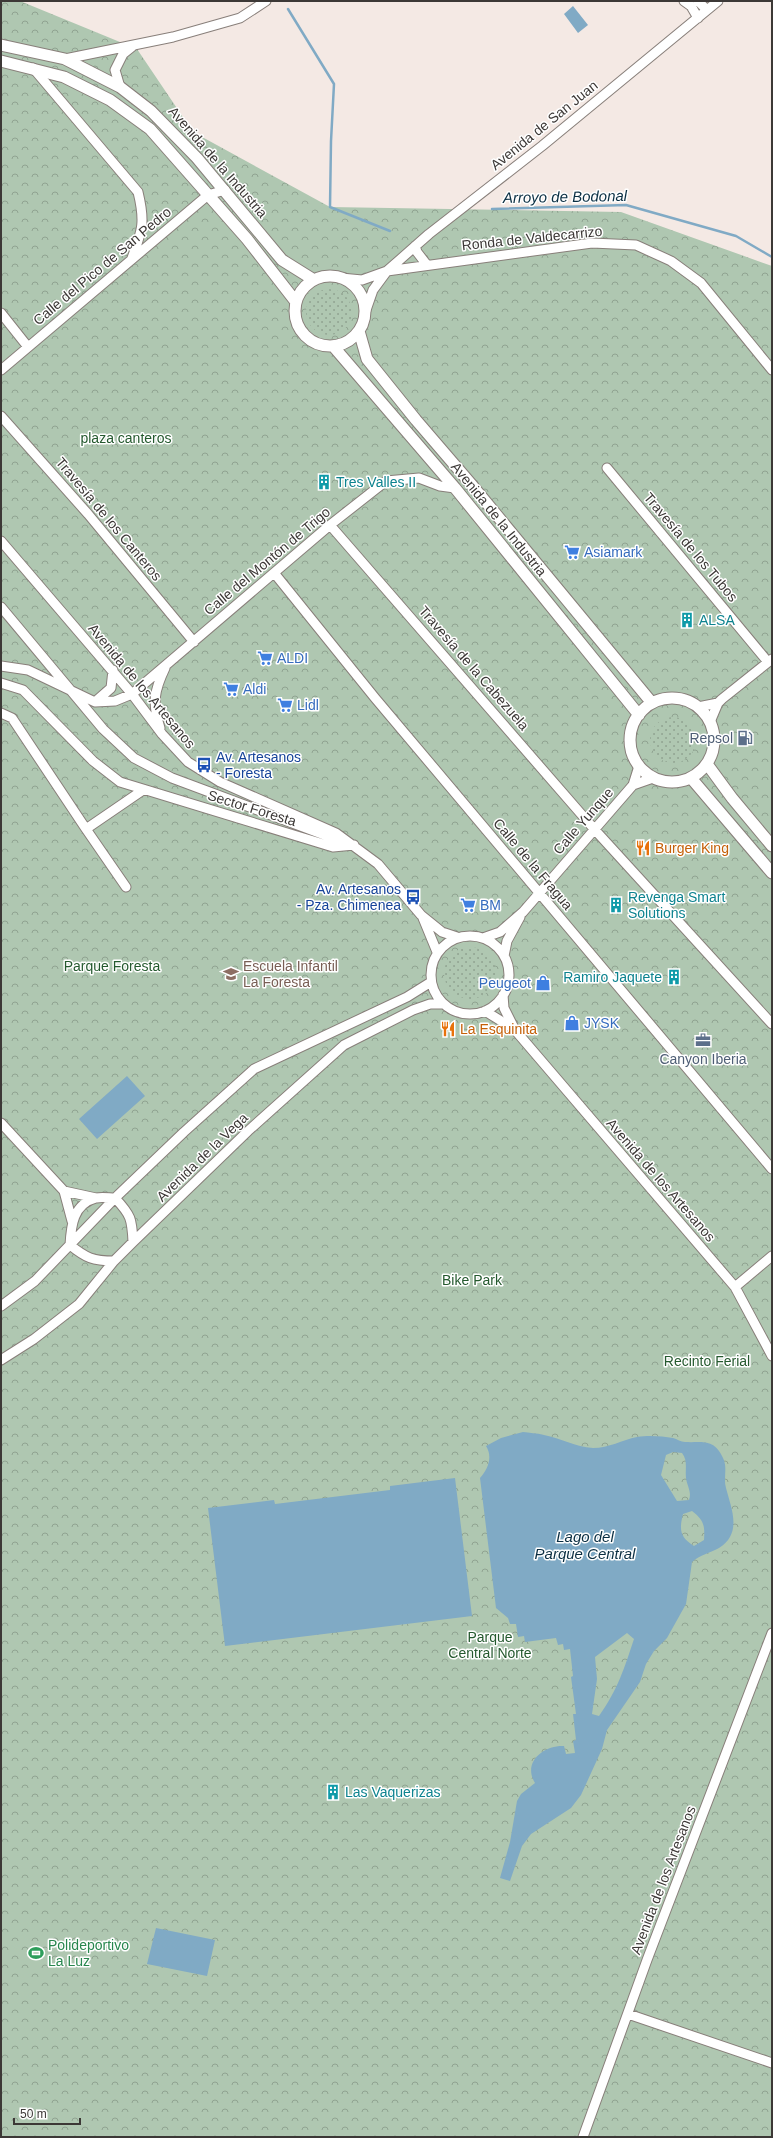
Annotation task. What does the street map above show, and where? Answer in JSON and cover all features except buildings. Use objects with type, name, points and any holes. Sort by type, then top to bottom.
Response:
[{"type":"street","points":[[65,59],[173,37],[240,18],[266,1]]},
{"type":"street","points":[[684,1],[691,6],[698,18]]},
{"type":"street","points":[[698,1],[707,10]]},
{"type":"street","name":"Avenida de San Juan","points":[[387,271],[429,234],[542,146],[718,1]]},
{"type":"street","name":"Avenida de la Industria","points":[[1,45],[65,59],[120,87],[160,119],[225,190],[282,260],[314,280]]},
{"type":"street","points":[[120,87],[115,70],[123,54],[134,45]]},
{"type":"street","name":"Avenida de la Industria","points":[[1,61],[64,77],[110,100],[150,129],[247,239],[296,302]]},
{"type":"street","points":[[33,68],[138,192],[143,215],[140,238],[131,259]]},
{"type":"street","name":"Calle del Pico de San Pedro","points":[[1,370],[208,195],[225,190]]},
{"type":"street","name":"Ronda de Valdecarrizo","points":[[341,278],[362,280],[387,271],[592,244],[636,245],[671,261],[701,283],[772,370]]},
{"type":"street","points":[[415,246],[417,252],[428,265]]},
{"type":"street","points":[[365,313],[364,302],[359,291],[351,283],[341,278],[332,276],[314,280],[306,285],[296,302],[295,318],[302,333],[316,343],[333,346],[352,339],[359,331],[373,290],[387,271]]},
{"type":"street","points":[[1,313],[28,347]]},
{"type":"street","name":"Avenida de la Industria","points":[[359,331],[368,358],[416,420],[471,484],[652,703]]},
{"type":"street","name":"Avenida de la Industria","points":[[333,346],[455,488],[638,715]]},
{"type":"street","name":"Travesía de los Canteros","points":[[1,416],[88,514],[194,642]]},
{"type":"street","name":"Travesía de los Tubos","points":[[607,468],[770,661]]},
{"type":"street","name":"Calle del Montón de Trigo","points":[[96,702],[115,701],[132,694],[275,574],[330,525],[386,481],[419,478],[440,486],[455,488]]},
{"type":"street","name":"Travesía de la Cabezuela","points":[[330,525],[596,830],[772,1024]]},
{"type":"street","name":"Avenida de los Artesanos","points":[[1,541],[112,670],[162,734],[188,762],[210,777],[336,833],[378,864],[421,914],[442,932],[457,937]]},
{"type":"street","name":"Calle de la Fragua","points":[[275,574],[375,698],[772,1170]]},
{"type":"street","name":"Avenida de los Artesanos","points":[[1,607],[103,729],[134,758],[172,778],[354,845]]},
{"type":"street","points":[[710,722],[718,704],[770,661]]},
{"type":"street","points":[[162,734],[154,708],[156,686],[167,665]]},
{"type":"street","points":[[1,666],[28,670],[74,694],[96,702],[111,688],[112,670]]},
{"type":"street","name":"Sector Foresta","points":[[1,683],[24,690],[103,770],[120,782],[333,847],[354,845]]},
{"type":"street","points":[[664,699],[688,701],[698,707],[710,722],[714,736],[713,751],[707,764],[691,778],[672,782],[653,778],[639,766],[632,754],[630,740],[632,727],[638,715],[652,703],[664,699]]},
{"type":"street","points":[[698,707],[718,704]]},
{"type":"street","points":[[1,713],[12,718],[126,887]]},
{"type":"street","points":[[707,764],[727,792],[772,846]]},
{"type":"street","name":"Calle Yunque","points":[[504,956],[507,941],[523,912],[539,892],[596,830],[633,785],[639,766]]},
{"type":"street","name":"Calle Yunque","points":[[633,785],[653,778]]},
{"type":"street","points":[[691,778],[772,873]]},
{"type":"street","points":[[86,828],[143,790]]},
{"type":"street","name":"Calle Yunque","points":[[483,938],[500,932],[523,912]]},
{"type":"street","name":"Avenida de los Artesanos","points":[[421,914],[437,952]]},
{"type":"street","points":[[470,935],[483,938],[495,945],[504,956],[509,976],[503,996],[485,1011],[474,1014],[452,1010],[443,1004],[433,990],[430,971],[437,952],[446,943],[457,937],[470,935]]},
{"type":"street","name":"Avenida de la Vega","points":[[1,1306],[35,1281],[115,1198],[184,1132],[254,1069],[407,997],[431,982]]},
{"type":"street","name":"Avenida de los Artesanos","points":[[503,996],[504,1008],[515,1030],[735,1287],[772,1356]]},
{"type":"street","name":"Avenida de la Vega","points":[[1,1360],[34,1339],[79,1304],[133,1242],[248,1131],[344,1045],[413,1010],[430,1004],[443,1004]]},
{"type":"street","name":"Avenida de los Artesanos","points":[[485,1011],[515,1030]]},
{"type":"street","points":[[1,1123],[64,1191],[72,1221],[70,1245],[85,1257],[99,1261],[114,1262]]},
{"type":"street","points":[[64,1191],[96,1198],[115,1198],[129,1212],[133,1227],[133,1242]]},
{"type":"street","points":[[72,1221],[81,1207],[96,1198]]},
{"type":"street","points":[[735,1287],[772,1256]]},
{"type":"street","name":"Avenida de los Artesanos","points":[[583,2137],[772,1633]]},
{"type":"street","points":[[628,2014],[772,2063]]},
{"type":"green space","points":[[1,1],[20,1],[137,49],[193,132],[330,207],[621,212],[772,266],[772,2137],[1,2137]]},
{"type":"green space","points":[[329,289],[342,293],[348,299],[352,312],[348,325],[342,331],[329,335],[316,331],[310,325],[306,312],[310,299],[316,293]]},
{"type":"green space","points":[[673,717],[686,721],[692,727],[696,740],[692,753],[686,759],[673,763],[660,759],[654,753],[650,740],[654,727],[660,721]]},
{"type":"green space","points":[[465,947],[475,947],[484,951],[492,959],[496,968],[496,978],[492,987],[484,995],[475,999],[465,999],[456,995],[448,987],[444,978],[444,968],[448,959],[456,951]]},
{"type":"water","points":[[573,6],[588,25],[578,33],[564,14]]},
{"type":"water","points":[[127,1076],[145,1096],[97,1139],[79,1119]]},
{"type":"water","name":"Lago del Parque Central","points":[[523,1432],[541,1434],[580,1446],[593,1448],[605,1447],[631,1438],[646,1436],[673,1438],[684,1442],[702,1442],[712,1444],[716,1447],[723,1458],[725,1484],[733,1520],[731,1535],[726,1542],[719,1548],[692,1562],[686,1604],[667,1638],[654,1651],[646,1664],[640,1682],[607,1730],[602,1749],[581,1795],[571,1808],[531,1834],[522,1846],[510,1881],[500,1878],[510,1842],[517,1801],[521,1794],[535,1783],[531,1768],[537,1756],[549,1748],[556,1746],[564,1746],[566,1754],[575,1753],[573,1741],[576,1740],[573,1714],[576,1714],[571,1677],[573,1676],[570,1649],[564,1650],[563,1644],[558,1645],[556,1638],[525,1642],[524,1636],[518,1637],[516,1624],[510,1624],[508,1618],[496,1608],[480,1478],[489,1463],[489,1454],[486,1446],[501,1438]],"holes":[[[673,1452],[682,1453],[685,1459],[686,1478],[690,1494],[689,1500],[677,1501],[661,1475],[666,1455]],[[692,1511],[699,1517],[703,1524],[704,1540],[694,1546],[683,1536],[681,1529],[683,1514]],[[627,1633],[634,1639],[616,1688],[599,1716],[592,1714],[597,1679],[595,1657]]]},
{"type":"water","points":[[455,1478],[472,1616],[225,1646],[208,1508],[274,1500],[275,1504],[390,1490],[390,1486]]},
{"type":"water","points":[[156,1928],[215,1940],[207,1976],[147,1964]]},
{"type":"waterway","name":"Arroyo de Bodonal","points":[[288,9],[334,84],[330,207],[390,231]]},
{"type":"waterway","name":"Arroyo de Bodonal","points":[[492,209],[626,205],[736,236],[772,257]]},
{"type":"place","name":"Tres Valles II","points":[[324,482]]},
{"type":"place","name":"Asiamark","points":[[572,552]]},
{"type":"place","name":"ALSA","points":[[687,620]]},
{"type":"place","name":"ALDI","points":[[265,658]]},
{"type":"place","name":"Aldi","points":[[231,689]]},
{"type":"place","name":"Lidl","points":[[285,705]]},
{"type":"place","name":"Repsol","points":[[745,738]]},
{"type":"place","name":"Av. Artesanos - Foresta","points":[[204,765]]},
{"type":"place","name":"Burger King","points":[[643,848]]},
{"type":"place","name":"Av. Artesanos - Pza. Chimenea","points":[[413,897]]},
{"type":"place","name":"BM","points":[[468,905]]},
{"type":"place","name":"Revenga Smart Solutions","points":[[616,905]]},
{"type":"place","name":"Escuela Infantil La Foresta","points":[[231,974]]},
{"type":"place","name":"Ramiro Jaquete","points":[[674,977]]},
{"type":"place","name":"Peugeot","points":[[543,983]]},
{"type":"place","name":"JYSK","points":[[572,1023]]},
{"type":"place","name":"La Esquinita","points":[[448,1029]]},
{"type":"place","name":"Canyon Iberia","points":[[703,1040]]},
{"type":"place","name":"Las Vaquerizas","points":[[333,1792]]},
{"type":"place","name":"Polideportivo La Luz","points":[[36,1953]]},
{"type":"park label","name":"plaza canteros","points":[[126,438]]},
{"type":"park label","name":"Parque Foresta","points":[[112,966]]},
{"type":"park label","name":"Bike Park","points":[[472,1280]]},
{"type":"park label","name":"Recinto Ferial","points":[[707,1361]]},
{"type":"park label","name":"Parque Central Norte","points":[[490,1646]]}]
